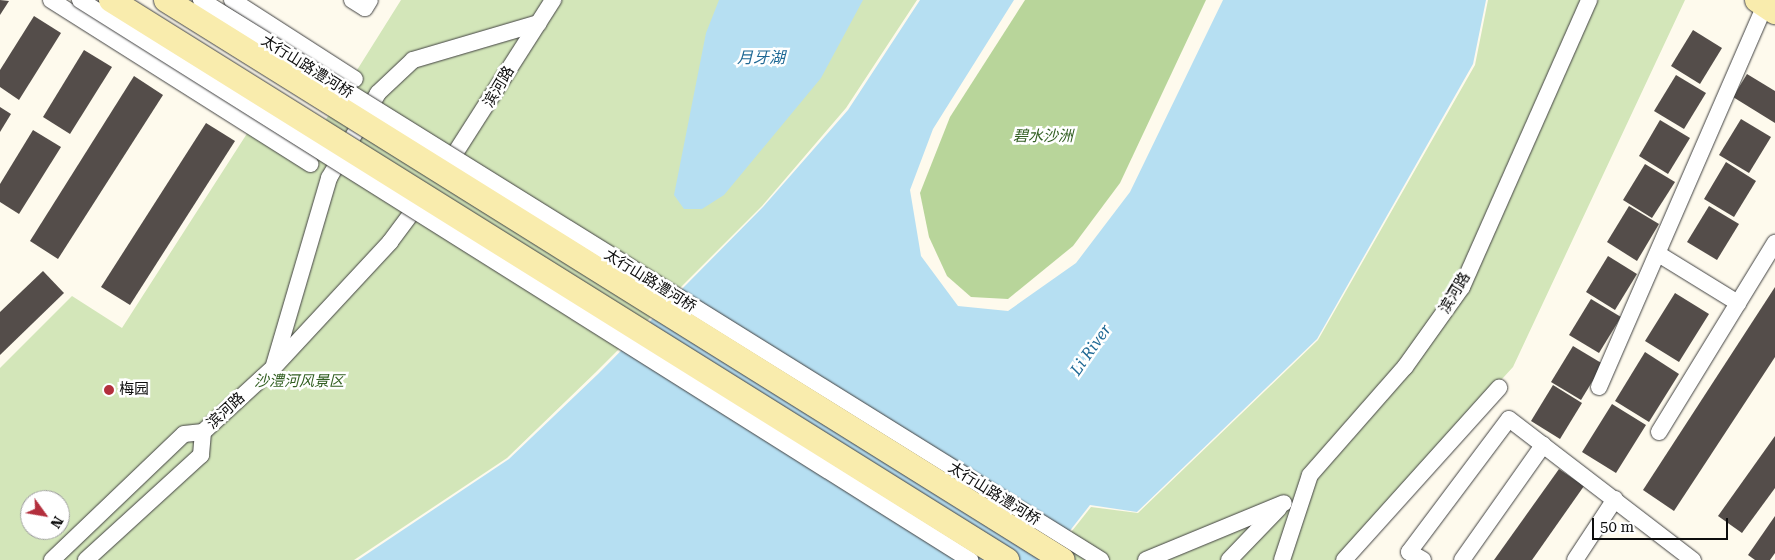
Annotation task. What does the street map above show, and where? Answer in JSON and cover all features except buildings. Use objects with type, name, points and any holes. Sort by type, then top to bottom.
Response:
[{"type":"main road","points":[[111,0],[419,204],[1007,560]]},
{"type":"main road","name":"太行山路澧河桥","points":[[166,0],[448,166],[1063,560]]},
{"type":"street","points":[[51,0],[310,164]]},
{"type":"street","points":[[80,0],[419,204],[970,560]]},
{"type":"street","name":"太行山路澧河桥","points":[[201,0],[448,166],[1101,560]]},
{"type":"street","points":[[232,0],[355,79]]},
{"type":"street","points":[[352,0],[365,8],[370,0]]},
{"type":"street","name":"滨河路","points":[[448,166],[553,0]]},
{"type":"street","name":"滨河路","points":[[1282,560],[1310,475],[1405,367],[1462,287],[1589,0]]},
{"type":"street","points":[[1599,387],[1660,255],[1766,6]]},
{"type":"street","points":[[274,367],[329,178],[378,93],[413,60],[539,23]]},
{"type":"street","name":"滨河路","points":[[52,560],[184,434],[203,432],[274,367],[419,204]]},
{"type":"street","points":[[1659,432],[1775,243]]},
{"type":"street","points":[[1660,255],[1738,303]]},
{"type":"street","points":[[1344,560],[1499,388]]},
{"type":"street","points":[[1423,560],[1409,552],[1509,420],[1693,560]]},
{"type":"street","points":[[86,560],[201,455],[203,432]]},
{"type":"street","points":[[1462,560],[1543,445]]},
{"type":"street","points":[[1229,560],[1310,475]]},
{"type":"street","points":[[1575,560],[1615,499]]},
{"type":"street","points":[[1146,560],[1284,503]]},
{"type":"green space","name":"沙澧河风景区","points":[[401,0],[917,0],[846,108],[762,206],[596,372],[507,458],[354,560],[0,560],[0,368],[72,296],[122,328],[248,132],[298,164]]},
{"type":"green space","name":"碧水沙洲","points":[[1025,0],[1206,0],[1120,183],[1073,246],[1008,299],[971,297],[947,276],[929,237],[920,193],[950,117]]},
{"type":"green space","points":[[1488,0],[1685,0],[1513,367],[1337,560],[1049,560],[1091,507],[1138,513],[1318,340],[1475,65]]},
{"type":"water","name":"月牙湖","points":[[719,0],[863,0],[821,78],[724,195],[702,209],[684,209],[674,195],[706,33]]},
{"type":"water","name":"Li River","points":[[920,0],[1014,0],[933,129],[910,190],[921,256],[958,306],[1008,311],[1076,263],[1130,192],[1223,0],[1486,0],[1473,64],[1317,339],[1137,512],[1090,505],[1047,560],[358,560],[509,459],[598,374],[763,207],[848,110]]},
{"type":"place","name":"梅园","points":[[109,390]]}]
